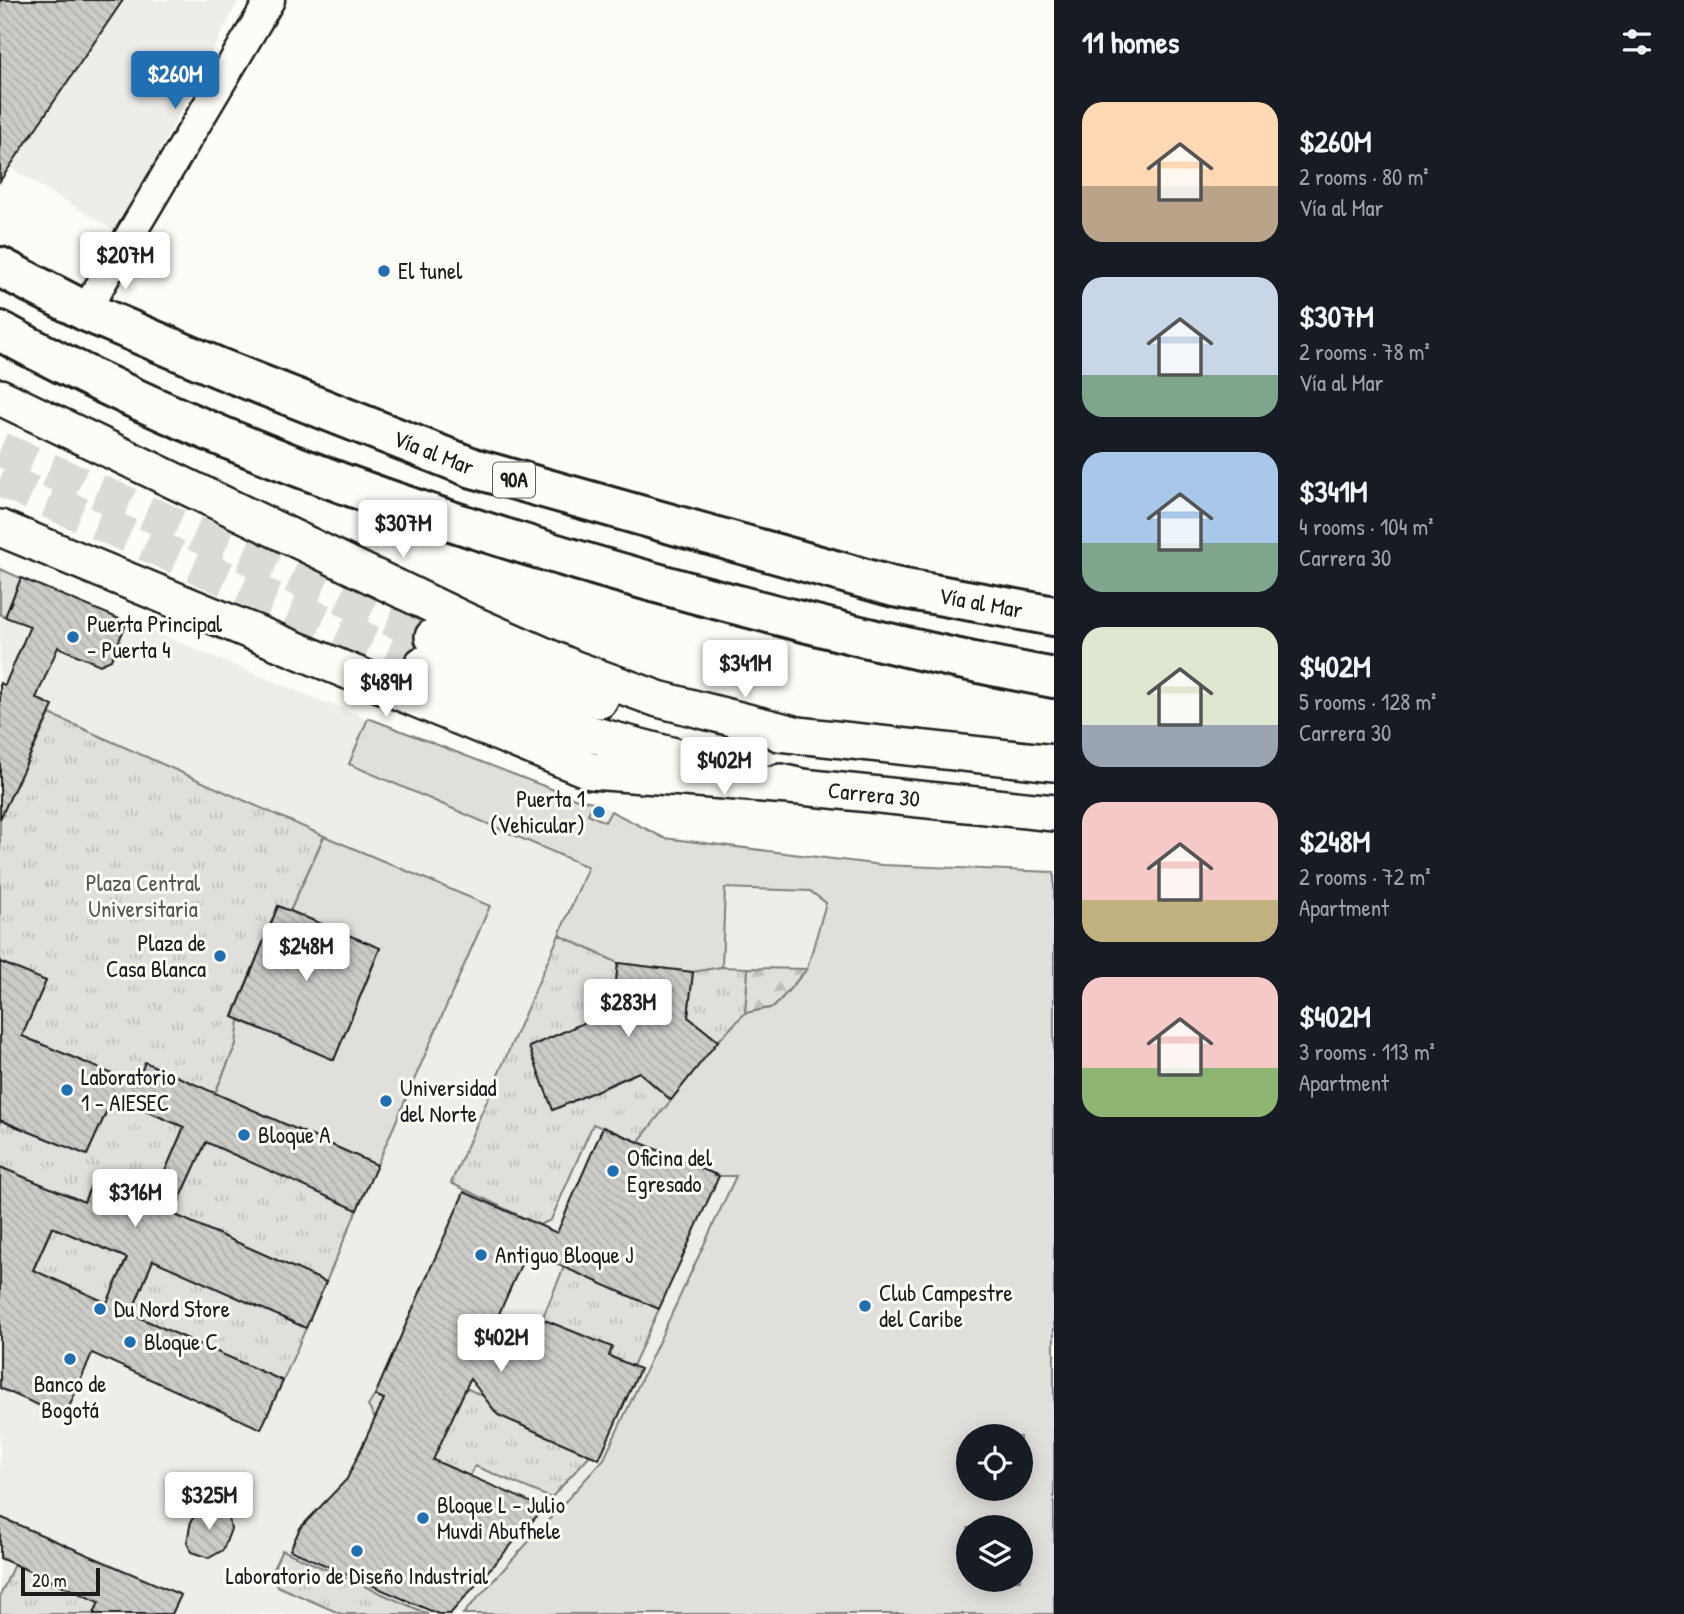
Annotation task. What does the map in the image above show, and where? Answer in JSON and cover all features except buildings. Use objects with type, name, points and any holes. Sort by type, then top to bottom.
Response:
[{"type":"highway","name":"Vía al Mar","points":[[0,267],[85,311],[219,368],[473,468],[894,587],[1054,616]]},
{"type":"highway","points":[[0,331],[61,364],[232,439],[437,517],[576,562],[862,638],[1054,678]]},
{"type":"main road","points":[[0,397],[466,621],[575,669],[658,699],[803,736]]},
{"type":"main road","points":[[0,528],[591,771],[802,787]]},
{"type":"main road","name":"Carrera 30","points":[[1054,763],[803,736],[678,719],[581,695],[527,677],[428,651],[591,734],[802,787],[1054,813]]},
{"type":"street","points":[[85,311],[270,0]]},
{"type":"shaded area","points":[[123,0],[239,0],[117,232],[9,167]]},
{"type":"shaded area","name":"Universidad del Norte","points":[[0,569],[314,698],[580,800],[589,799],[664,838],[882,865],[604,1459],[463,1614],[0,1614]]},
{"type":"green space","points":[[0,569],[21,578],[5,617],[0,614]]},
{"type":"green space","name":"Plaza Central Universitaria","points":[[50,714],[324,836],[290,911],[278,906],[233,1016],[239,1020],[236,1044],[215,1093],[136,1084],[22,1036],[46,981],[0,962],[0,771],[6,757],[26,765]]},
{"type":"green space","name":"Club Campestre del Caribe","points":[[368,718],[580,800],[594,802],[588,814],[605,822],[611,811],[664,838],[882,865],[1054,872],[1054,1614],[463,1614],[604,1459],[736,1176],[719,1176],[638,1142],[718,1041],[745,1013],[774,1007],[807,969],[826,903],[810,891],[725,888],[722,967],[693,972],[618,963],[559,935],[588,867],[349,764]]},
{"type":"green space","points":[[324,836],[490,906],[377,1165],[215,1093],[236,1044],[235,1031],[239,1020],[334,1060],[380,949],[290,911]]},
{"type":"green space","points":[[559,935],[618,963],[613,1010],[570,1029],[594,1093],[639,1072],[671,1100],[638,1142],[593,1124],[551,1220],[539,1225],[451,1183]],"holes":[[[557,1035],[580,1098],[553,1110],[529,1047]]]},
{"type":"green space","points":[[722,967],[748,968],[745,1013],[718,1041],[688,1017],[693,972]]},
{"type":"green space","points":[[748,968],[807,969],[774,1007],[745,1013]]},
{"type":"green space","points":[[113,1097],[184,1127],[151,1204],[95,1178],[84,1202],[0,1167],[0,1120],[87,1155]]},
{"type":"green space","points":[[206,1142],[357,1210],[326,1282],[173,1214]]},
{"type":"green space","points":[[57,1217],[71,1235],[127,1258],[107,1303],[52,1278],[30,1277]]},
{"type":"green space","points":[[153,1260],[306,1328],[283,1381],[131,1314]]},
{"type":"green space","points":[[564,1267],[659,1309],[633,1366],[609,1356],[612,1347],[542,1319]]},
{"type":"green space","points":[[466,1388],[483,1396],[498,1415],[590,1455],[551,1498],[475,1466],[470,1476],[371,1434],[376,1420],[368,1406],[375,1395],[448,1426]]},
{"type":"green space","points":[[282,1550],[428,1614],[341,1614],[277,1586],[270,1575]]},
{"type":"green space","points":[[14,1564],[99,1602],[94,1614],[0,1614],[0,1596]]},
{"type":"tunnel","points":[[0,449],[433,637]]},
{"type":"tunnel","points":[[0,479],[422,665]]},
{"type":"place","name":"El tunel","points":[[384,271]]},
{"type":"place","name":"Puerta Principal - Puerta 4","points":[[73,637]]},
{"type":"place","name":"Puerta 1 (Vehicular)","points":[[599,812]]},
{"type":"place","name":"Plaza de Casa Blanca","points":[[220,956]]},
{"type":"place","name":"Laboratorio 1 - AIESEC","points":[[67,1090]]},
{"type":"place","name":"Universidad del Norte","points":[[386,1101]]},
{"type":"place","name":"Bloque A","points":[[244,1135]]},
{"type":"place","name":"Oficina del Egresado","points":[[613,1171]]},
{"type":"place","name":"Antiguo Bloque J","points":[[481,1255]]},
{"type":"place","name":"Club Campestre del Caribe","points":[[865,1306]]},
{"type":"place","name":"Du Nord Store","points":[[100,1309]]},
{"type":"place","name":"Bloque C","points":[[130,1342]]},
{"type":"place","name":"Banco de Bogotá","points":[[70,1359]]},
{"type":"place","name":"Bloque L - Julio Muvdi Abufhele","points":[[423,1518]]},
{"type":"place","name":"Laboratorio de Diseño Industrial","points":[[357,1551]]}]
